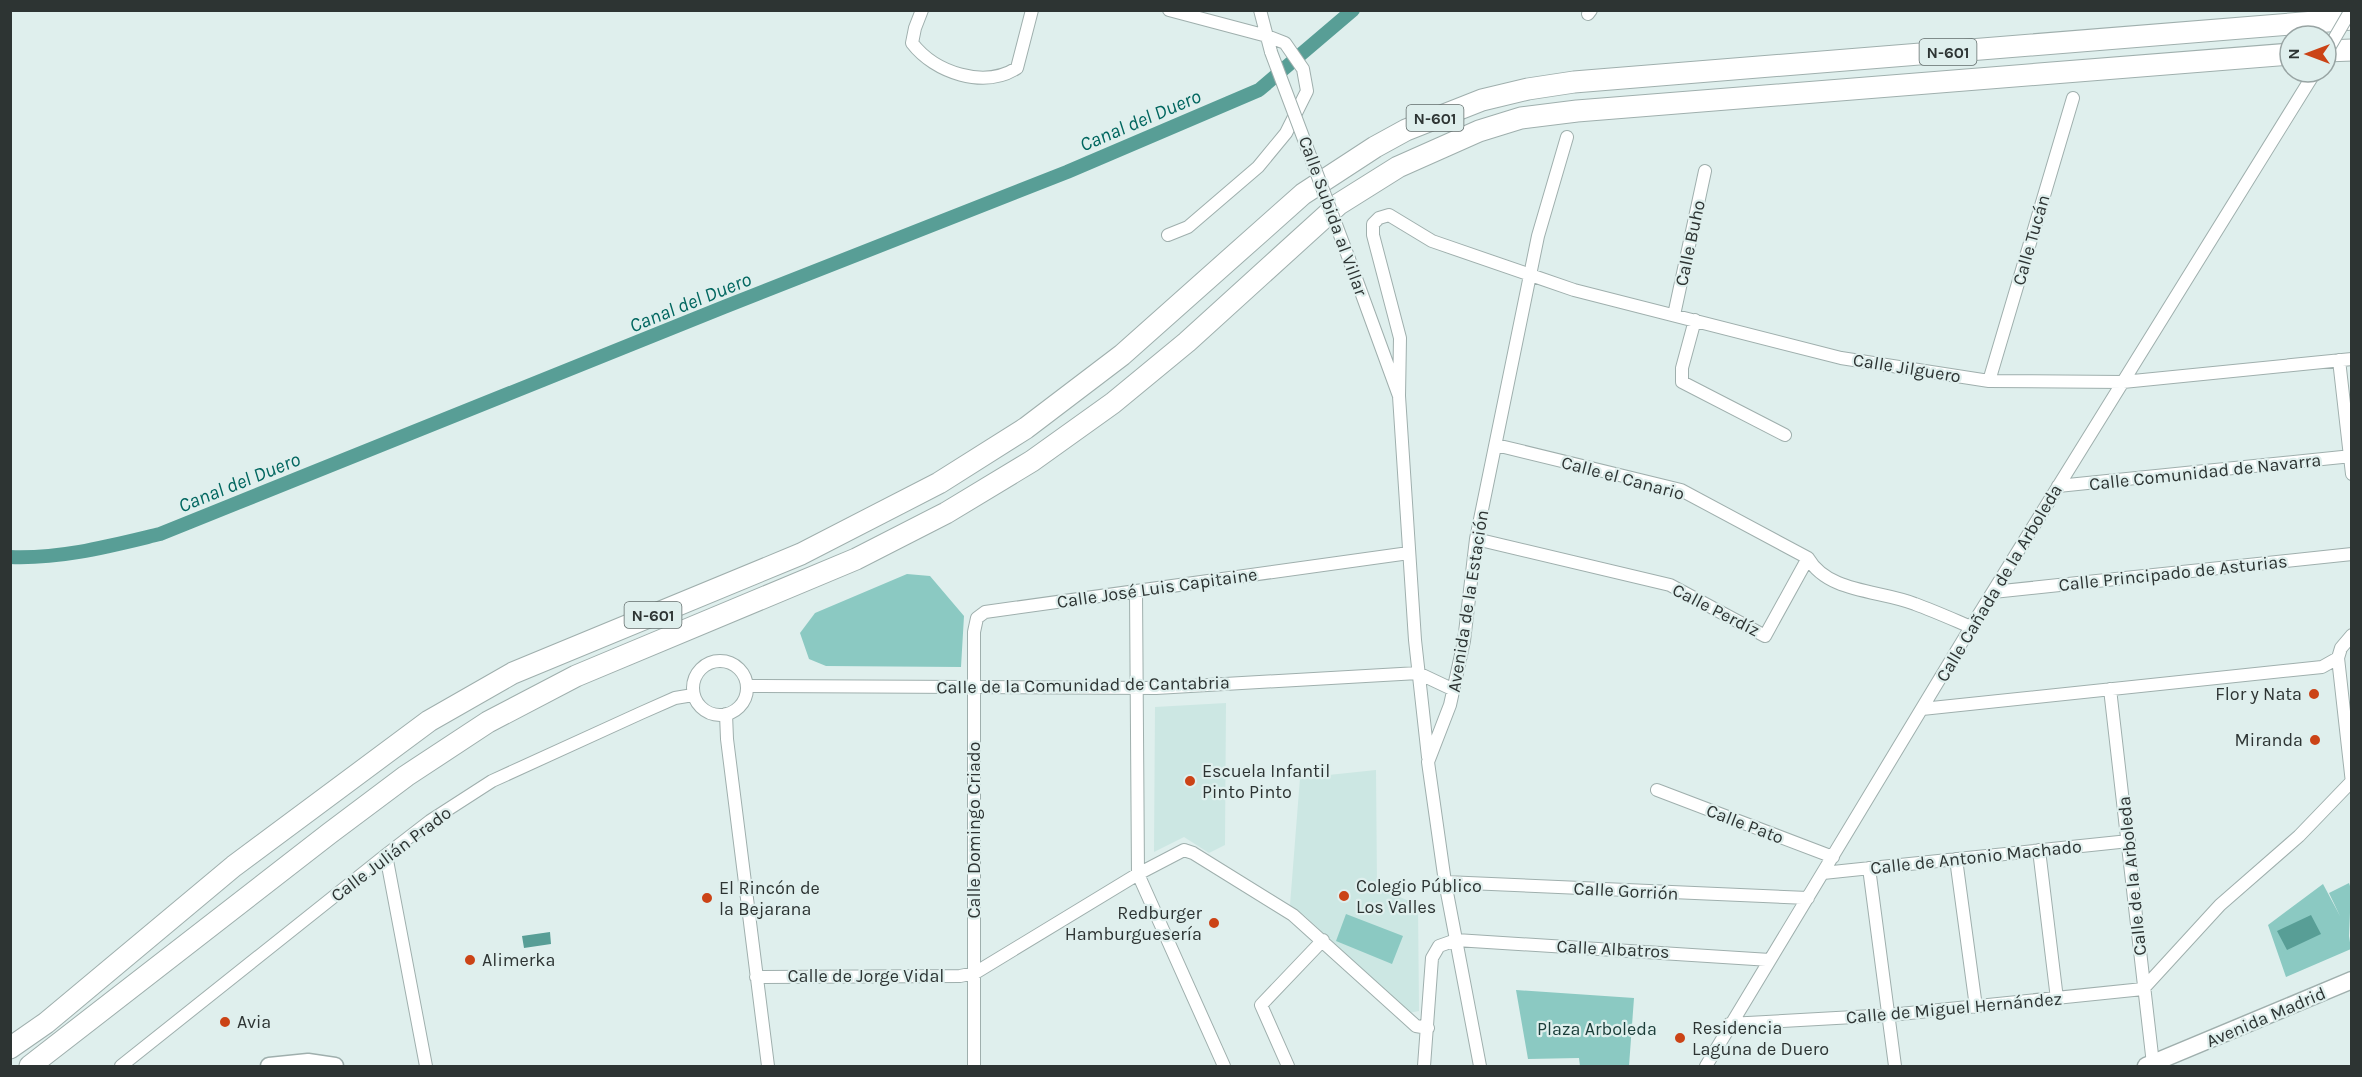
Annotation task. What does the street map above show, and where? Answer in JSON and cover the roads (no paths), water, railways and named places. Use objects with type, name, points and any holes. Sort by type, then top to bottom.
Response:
[{"type":"highway","name":"N-601","points":[[10,1048],[45,1023],[234,866],[429,721],[513,673],[801,554],[939,483],[1026,428],[1122,355],[1303,194],[1406,130],[1482,100],[1528,88],[1574,82],[2352,19]]},
{"type":"highway","name":"N-601","points":[[30,1066],[330,833],[406,776],[488,722],[576,676],[856,559],[946,513],[1032,460],[1113,403],[1187,342],[1331,211],[1398,167],[1489,128],[1521,118],[1577,111],[2278,55]]},
{"type":"main road","name":"Avenida Madrid","points":[[2149,1065],[2352,980]]},
{"type":"main road","points":[[269,1066],[308,1062],[335,1066]]},
{"type":"street","points":[[922,10],[912,44],[920,53],[949,71],[962,76],[990,77],[1008,74],[1017,68],[1032,10]]},
{"type":"street","points":[[1168,236],[1188,226],[1258,166],[1286,133],[1307,91],[1303,69],[1285,43],[1267,36],[1169,10]]},
{"type":"street","name":"Calle Subida al Villar","points":[[1260,10],[1271,52],[1399,396]]},
{"type":"street","points":[[2338,32],[2351,10]]},
{"type":"street","name":"Calle Cañada de la Arboleda","points":[[1706,1066],[1729,1024],[1833,857],[1971,627],[2215,230],[2308,84]]},
{"type":"street","name":"Calle Tucán","points":[[1989,381],[2073,99]]},
{"type":"street","name":"Avenida de la Estación","points":[[1480,1066],[1445,882],[1428,762],[1454,690],[1464,642],[1476,539],[1538,236],[1567,137]]},
{"type":"street","name":"Calle Buho","points":[[1674,315],[1705,171]]},
{"type":"street","name":"Calle Jilguero","points":[[1374,224],[1379,218],[1389,215],[1432,241],[1531,277],[1695,321],[1841,358],[1989,381],[2123,382],[2345,360]]},
{"type":"street","name":"Calle Subida al Villar","points":[[1374,224],[1374,235],[1400,338],[1399,396],[1409,553],[1418,673],[1428,762]]},
{"type":"street","points":[[1695,321],[1682,368],[1682,382],[1785,435]]},
{"type":"street","points":[[2345,360],[2352,474]]},
{"type":"street","name":"Calle el Canario","points":[[1497,445],[1681,490],[1808,558],[1816,572],[1834,581],[1915,603],[1971,627]]},
{"type":"street","name":"Calle Comunidad de Navarra","points":[[2058,486],[2351,456]]},
{"type":"street","name":"Calle Perdíz","points":[[1476,539],[1670,585],[1765,636],[1808,558]]},
{"type":"street","name":"Calle José Luis Capitaine","points":[[974,688],[974,624],[985,612],[1409,553]]},
{"type":"street","name":"Calle Principado de Asturias","points":[[1994,592],[2352,554]]},
{"type":"street","points":[[1136,591],[1138,874],[1224,1066]]},
{"type":"street","points":[[2143,989],[2220,906],[2336,800],[2351,782],[2339,665],[2341,648],[2352,635]]},
{"type":"street","points":[[722,660],[736,666],[747,686],[742,704],[726,714],[710,713],[703,709],[693,695],[694,678],[698,670],[713,661],[722,660]]},
{"type":"street","points":[[1922,709],[2339,665]]},
{"type":"street","points":[[1418,673],[1454,690]]},
{"type":"street","name":"Calle de la Comunidad de Cantabria","points":[[747,686],[1136,688],[1418,673]]},
{"type":"street","name":"Calle Domingo Criado","points":[[974,688],[974,1066]]},
{"type":"street","name":"Calle de la Arboleda","points":[[2110,689],[2129,841],[2149,1065]]},
{"type":"street","name":"Calle Julián Prado","points":[[121,1066],[430,821],[492,781],[641,712],[693,695]]},
{"type":"street","points":[[726,714],[727,739],[768,1066]]},
{"type":"street","name":"Calle Pato","points":[[1657,790],[1833,857]]},
{"type":"street","points":[[2336,800],[2352,794]]},
{"type":"street","name":"Calle de Antonio Machado","points":[[1823,873],[2129,841]]},
{"type":"street","points":[[975,973],[1138,874],[1184,850],[1193,853],[1293,915],[1416,1026],[1428,1028]]},
{"type":"street","points":[[2039,850],[2057,999]]},
{"type":"street","points":[[386,855],[426,1066]]},
{"type":"street","points":[[1956,859],[1976,1007]]},
{"type":"street","points":[[1869,868],[1895,1066]]},
{"type":"street","name":"Calle Gorrión","points":[[1445,882],[1808,898]]},
{"type":"street","points":[[1288,1066],[1261,1005],[1323,940]]},
{"type":"street","points":[[1424,1066],[1432,958],[1439,946],[1456,940]]},
{"type":"street","name":"Calle Albatros","points":[[1456,940],[1770,960]]},
{"type":"street","name":"Calle de Jorge Vidal","points":[[756,977],[960,976],[975,973]]},
{"type":"street","name":"Calle de Miguel Hernández","points":[[1729,1024],[1890,1015],[2143,989]]},
{"type":"waterway","name":"Canal del Duero","points":[[10,557],[67,554],[160,534],[1067,172],[1259,90],[1353,10]]},
{"type":"place","name":"Flor y Nata","points":[[2314,694]]},
{"type":"place","name":"Miranda","points":[[2315,740]]},
{"type":"place","name":"Escuela Infantil Pinto Pinto","points":[[1190,781]]},
{"type":"place","name":"Colegio Público Los Valles","points":[[1344,896]]},
{"type":"place","name":"El Rincón de la Bejarana","points":[[707,898]]},
{"type":"place","name":"Redburger Hamburguesería","points":[[1214,923]]},
{"type":"place","name":"Alimerka","points":[[470,960]]},
{"type":"place","name":"Avia","points":[[225,1022]]},
{"type":"place","name":"Residencia Laguna de Duero","points":[[1680,1038]]},
{"type":"park label","name":"Plaza Arboleda","points":[[1597,1029]]}]
